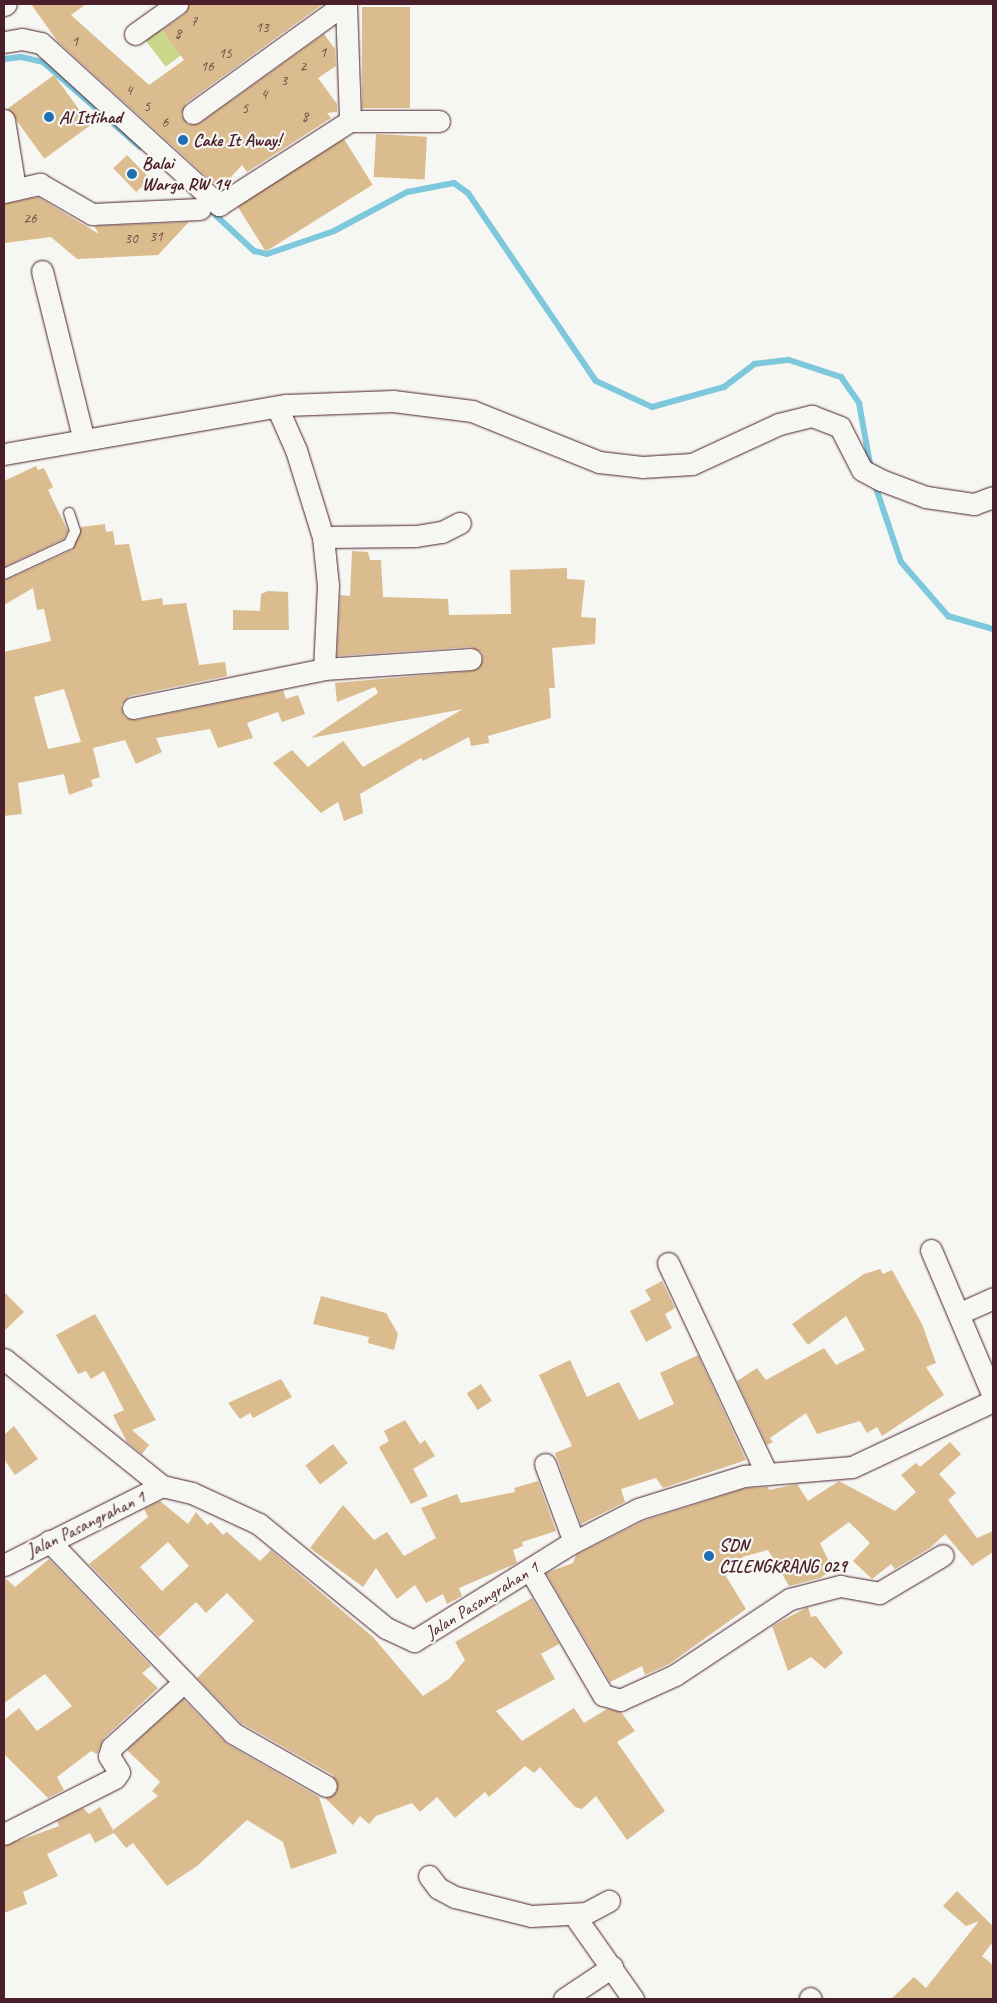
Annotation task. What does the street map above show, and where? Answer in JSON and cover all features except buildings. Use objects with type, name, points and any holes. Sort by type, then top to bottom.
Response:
[{"type":"street","points":[[135,34],[177,4]]},
{"type":"street","points":[[193,113],[345,4]]},
{"type":"street","points":[[345,4],[350,121]]},
{"type":"street","points":[[4,42],[22,39],[42,43],[210,207]]},
{"type":"street","points":[[4,120],[10,190],[40,184],[92,214],[210,207],[350,121],[439,121]]},
{"type":"street","points":[[42,272],[83,437]]},
{"type":"street","points":[[4,454],[83,437],[277,407],[427,403],[480,414],[599,462],[642,467],[692,464],[779,424],[812,416],[829,420],[847,434],[862,470],[881,480],[926,497],[974,504],[993,497]]},
{"type":"street","points":[[277,407],[296,450],[323,537],[328,585],[324,669]]},
{"type":"street","points":[[323,537],[416,536],[442,532],[460,523]]},
{"type":"street","points":[[133,708],[324,669],[471,659]]},
{"type":"street","points":[[931,1250],[960,1313],[993,1396]]},
{"type":"street","points":[[668,1264],[767,1474]]},
{"type":"street","points":[[960,1313],[993,1298]]},
{"type":"street","points":[[4,1359],[162,1486]]},
{"type":"street","name":"Jalan Pasangrahan 1","points":[[4,1565],[162,1486],[192,1493],[259,1524],[386,1628],[409,1641],[423,1638],[574,1542],[682,1492],[767,1474],[852,1467],[993,1401]]},
{"type":"street","points":[[545,1464],[574,1542]]},
{"type":"street","points":[[49,1541],[184,1682],[248,1745],[326,1786]]},
{"type":"street","points":[[530,1570],[603,1695],[620,1700],[676,1675],[790,1599],[840,1586],[879,1593],[943,1555]]},
{"type":"street","points":[[4,1834],[115,1778],[119,1772],[109,1756],[112,1748],[184,1682]]},
{"type":"street","points":[[429,1876],[445,1893],[531,1916],[574,1915],[596,1910],[608,1900]]},
{"type":"street","points":[[574,1915],[633,1999]]},
{"type":"street","points":[[564,1999],[612,1967]]},
{"type":"lane","points":[[4,574],[69,544],[75,531],[69,513]]},
{"type":"green space","points":[[158,25],[181,55],[166,67],[143,36]]},
{"type":"waterway","points":[[4,59],[21,57],[43,62],[140,147]]},
{"type":"waterway","points":[[209,209],[254,251],[267,254],[334,231],[407,192],[454,183],[468,193],[596,381],[652,407],[724,387],[754,364],[789,360],[841,377],[859,403],[871,469]]},
{"type":"waterway","points":[[874,482],[901,562],[948,616],[993,629]]},
{"type":"place","name":"Al Ittihad","points":[[49,117]]},
{"type":"place","name":"Cake It Away!","points":[[183,140]]},
{"type":"place","name":"Balai Warga RW 14","points":[[132,174]]},
{"type":"place","name":"SDN CILENGKRANG 029","points":[[709,1556]]}]
